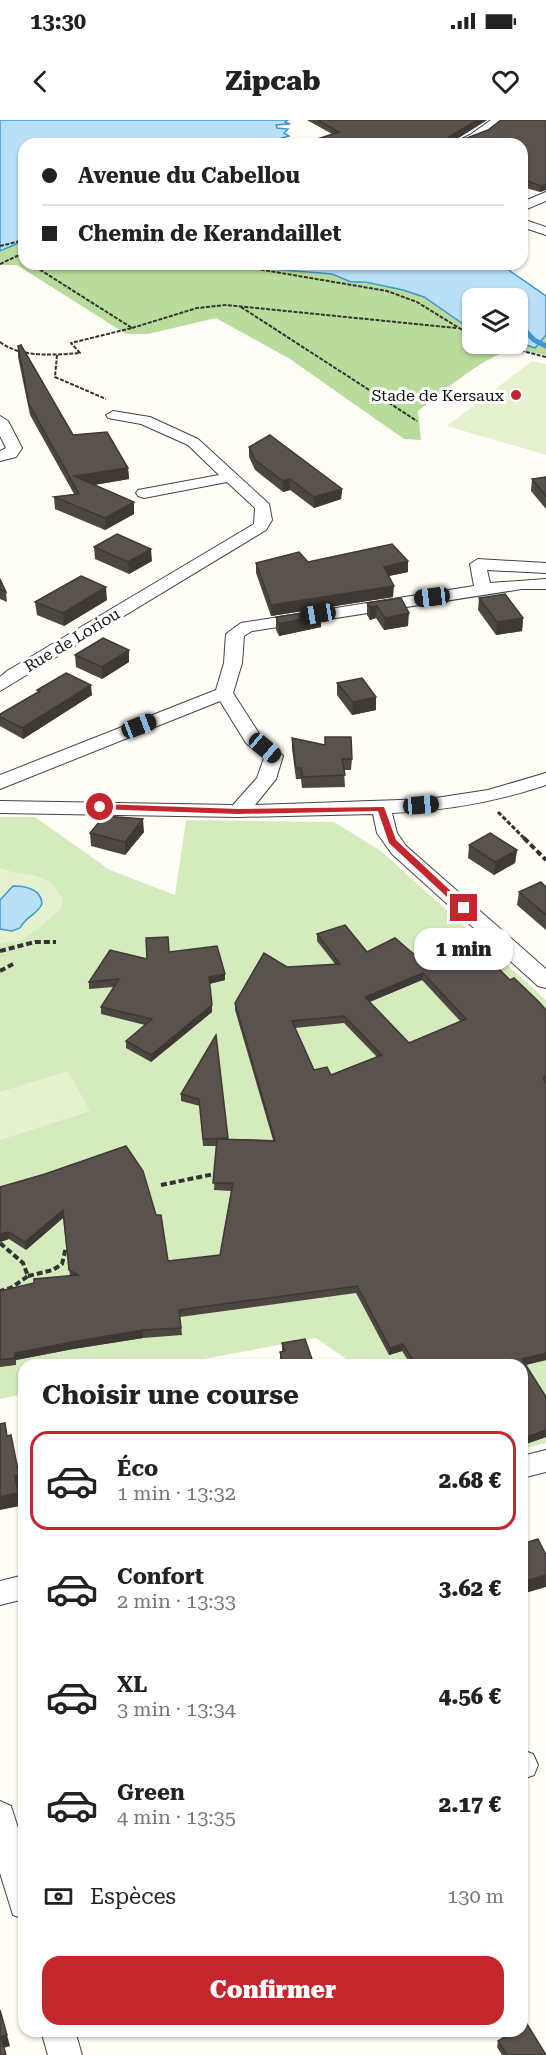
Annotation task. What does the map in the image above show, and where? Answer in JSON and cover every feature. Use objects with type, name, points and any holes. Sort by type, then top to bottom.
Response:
[{"type":"street","points":[[474,138],[498,120]]},
{"type":"street","points":[[534,205],[546,196]]},
{"type":"street","points":[[528,225],[546,231]]},
{"type":"street","points":[[113,415],[145,420],[193,442],[231,477]]},
{"type":"street","points":[[0,421],[14,448],[11,454],[0,456]]},
{"type":"street","points":[[144,493],[231,477]]},
{"type":"street","name":"Rue de Loriou","points":[[4,677],[131,605],[260,527],[264,520],[263,507],[231,477]]},
{"type":"street","points":[[483,589],[478,564],[546,568]]},
{"type":"street","points":[[238,811],[264,781],[274,765],[274,756],[253,739],[224,693],[233,663],[235,634],[241,630],[279,621],[483,589],[546,584]]},
{"type":"street","points":[[0,783],[13,775],[224,693]]},
{"type":"street","points":[[0,807],[238,811],[381,809],[482,797],[546,779]]},
{"type":"street","points":[[381,809],[387,833],[399,850],[546,981]]},
{"type":"street","points":[[528,1466],[546,1461]]},
{"type":"street","points":[[0,1593],[18,1588]]},
{"type":"street","points":[[0,1816],[18,1882]]},
{"type":"street","points":[[60,2037],[65,2055]]},
{"type":"path","points":[[0,246],[18,242]]},
{"type":"path","points":[[0,264],[17,256]]},
{"type":"path","points":[[40,270],[132,328]]},
{"type":"path","points":[[264,270],[379,289],[410,298],[462,331]]},
{"type":"path","points":[[241,306],[417,421]]},
{"type":"path","points":[[0,342],[12,351],[57,355],[80,353],[71,343],[132,328],[197,308],[241,306],[456,328]]},
{"type":"path","points":[[528,352],[546,357]]},
{"type":"path","points":[[57,355],[55,376],[111,401],[113,415]]},
{"type":"path","points":[[482,797],[546,860]]},
{"type":"path","points":[[0,951],[35,942],[56,942]]},
{"type":"path","points":[[0,971],[13,964]]},
{"type":"path","points":[[161,1185],[200,1179],[228,1170]]},
{"type":"path","points":[[0,1243],[23,1263],[27,1276]]},
{"type":"path","points":[[0,1291],[11,1288],[27,1276],[53,1270],[62,1264],[66,1247]]},
{"type":"path","points":[[11,1288],[12,1300]]},
{"type":"green space","points":[[18,242],[18,266],[0,265],[0,250]]},
{"type":"green space","points":[[25,270],[283,270],[332,274],[351,282],[365,282],[424,297],[462,323],[462,354],[501,354],[487,360],[462,377],[418,411],[421,440],[404,439],[290,359],[216,318],[148,334],[126,334]]},
{"type":"green space","points":[[546,336],[546,355],[528,352],[528,346],[535,348]]},
{"type":"green space","name":"Stade de Kersaux","points":[[532,361],[546,364],[546,455],[447,426]]},
{"type":"green space","points":[[0,817],[35,817],[110,870],[175,895],[186,820],[334,822],[381,851],[546,1000],[546,1443],[528,1448],[528,1359],[346,1359],[316,1338],[203,1359],[18,1359],[18,1395],[0,1399]]},
{"type":"green space","points":[[0,868],[44,879],[51,883],[63,900],[61,910],[22,940],[0,944]]},
{"type":"green space","points":[[68,1071],[90,1111],[0,1140],[0,1092]]},
{"type":"water","points":[[0,120],[288,120],[285,122],[290,124],[276,125],[277,128],[288,129],[284,133],[289,136],[282,138],[18,138],[18,242],[0,251]]},
{"type":"water","points":[[283,270],[509,270],[546,296],[546,335],[535,348],[528,346],[528,288],[462,288],[462,323],[424,297],[365,282],[351,282],[332,274]]},
{"type":"water","points":[[13,886],[32,889],[39,895],[42,904],[20,928],[12,931],[0,929],[0,900]]},
{"type":"building","points":[[318,120],[477,120],[450,138],[320,138],[339,132]]},
{"type":"building","points":[[501,120],[546,120],[546,184],[541,186],[528,181],[528,138],[467,138],[488,130]]},
{"type":"building","points":[[21,345],[73,435],[107,432],[128,468],[74,476],[134,502],[105,518],[54,497],[79,494],[29,404],[18,346]]},
{"type":"building","points":[[270,435],[342,489],[314,497],[290,479],[283,481],[255,460],[249,447]]},
{"type":"building","points":[[546,477],[546,496],[532,479]]},
{"type":"building","points":[[117,534],[151,549],[128,562],[94,547]]},
{"type":"building","points":[[392,544],[408,561],[384,567],[394,586],[271,605],[256,563],[299,552],[308,562]]},
{"type":"building","points":[[81,576],[106,587],[63,613],[35,602]]},
{"type":"building","points":[[0,579],[6,592],[0,589]]},
{"type":"building","points":[[505,594],[523,618],[497,622],[479,598]]},
{"type":"building","points":[[401,598],[409,613],[385,618],[377,606],[370,607],[367,603]]},
{"type":"building","points":[[317,611],[321,615],[279,624],[276,617]]},
{"type":"building","points":[[103,638],[129,650],[102,667],[75,655]]},
{"type":"building","points":[[66,673],[91,685],[22,728],[0,717],[0,714]]},
{"type":"building","points":[[362,678],[376,697],[353,702],[337,683]]},
{"type":"building","points":[[325,737],[351,737],[352,759],[342,759],[345,775],[303,777],[301,768],[296,768],[292,738],[325,745]]},
{"type":"building","points":[[104,816],[143,819],[125,842],[90,833]]},
{"type":"building","points":[[490,833],[517,850],[495,862],[469,845]]},
{"type":"building","points":[[541,882],[546,887],[546,915],[519,892]]},
{"type":"building","points":[[345,925],[367,952],[395,938],[416,956],[465,935],[510,980],[514,978],[546,1010],[546,1077],[543,1078],[546,1084],[546,1353],[522,1359],[412,1359],[403,1344],[390,1348],[357,1286],[179,1310],[181,1328],[143,1330],[72,1342],[15,1353],[15,1358],[0,1360],[0,1291],[34,1283],[34,1279],[78,1275],[69,1270],[63,1210],[25,1242],[8,1232],[0,1234],[0,1187],[126,1146],[143,1171],[156,1215],[161,1215],[168,1261],[220,1255],[233,1183],[213,1183],[217,1139],[275,1141],[235,1003],[264,953],[287,967],[340,964],[317,934]],"holes":[[[423,973],[466,1019],[409,1043],[365,997]],[[344,1016],[382,1055],[331,1075],[327,1067],[314,1070],[292,1021]]]},
{"type":"building","points":[[168,937],[169,952],[217,946],[225,974],[209,977],[212,1005],[151,1055],[126,1041],[152,1019],[101,1007],[119,979],[89,982],[110,950],[147,959],[146,938]]},
{"type":"building","points":[[216,1035],[228,1138],[203,1139],[199,1099],[181,1094]]},
{"type":"building","points":[[305,1339],[312,1359],[282,1359],[280,1352],[285,1351],[282,1343]]},
{"type":"building","points":[[528,1368],[546,1397],[546,1430],[528,1437]]},
{"type":"building","points":[[5,1423],[7,1436],[11,1435],[18,1470],[18,1475],[15,1476],[18,1493],[0,1497],[0,1424]]},
{"type":"building","points":[[538,1539],[546,1555],[546,1575],[528,1580],[528,1542]]},
{"type":"building","points":[[0,2010],[7,2035],[1,2037],[6,2055],[0,2055]]},
{"type":"building","points":[[528,2026],[546,2055],[507,2055],[498,2041],[505,2037],[528,2037]]},
{"type":"waterway","points":[[528,334],[534,340],[546,346]]},
{"type":"place","name":"Stade de Kersaux","points":[[516,395]]},
{"type":"route","points":[[100,807],[238,811],[381,809],[387,833],[399,850],[464,908]]}]
